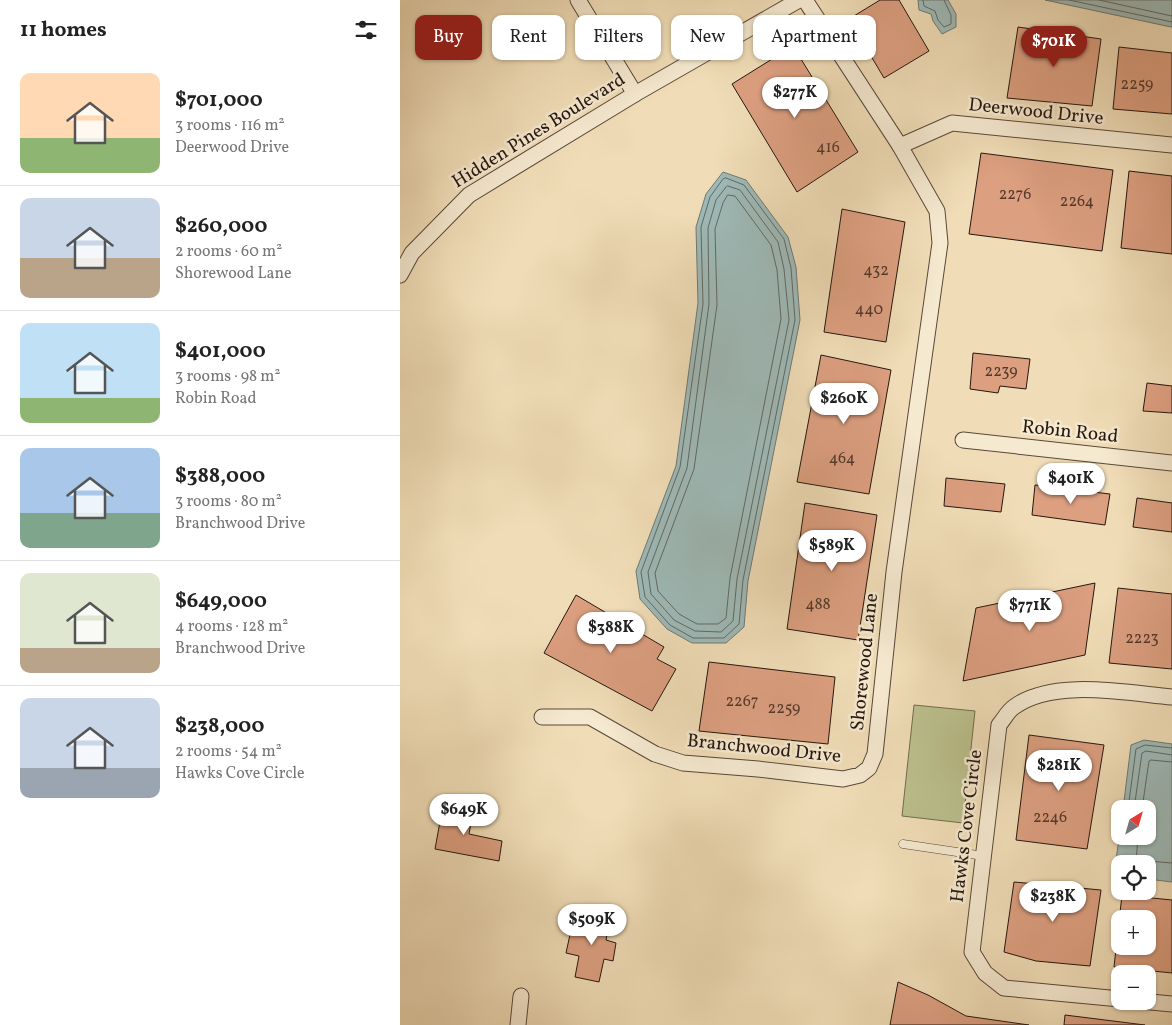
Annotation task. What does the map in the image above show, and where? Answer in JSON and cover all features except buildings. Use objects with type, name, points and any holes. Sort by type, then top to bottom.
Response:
[{"type":"street","points":[[578,0],[635,94]]},
{"type":"street","name":"Hidden Pines Boulevard","points":[[400,275],[412,253],[469,195],[635,94],[799,0]]},
{"type":"street","name":"Shorewood Lane","points":[[804,0],[900,146],[937,211],[940,242],[894,572],[875,754],[869,768]]},
{"type":"street","name":"Deerwood Drive","points":[[900,146],[952,123],[1172,146]]},
{"type":"street","name":"Robin Road","points":[[963,440],[1172,463]]},
{"type":"street","name":"Hawks Cove Circle","points":[[1111,998],[1004,988],[985,974],[972,952],[999,725],[1013,707],[1040,693],[1097,689],[1172,697]]},
{"type":"street","name":"Branchwood Drive","points":[[542,717],[590,717],[655,754],[683,763],[843,779],[860,775],[869,768]]},
{"type":"street","points":[[518,1025],[521,996]]},
{"type":"street","points":[[1156,1002],[1172,1004]]},
{"type":"lane","points":[[903,844],[984,856]]},
{"type":"green space","points":[[914,705],[975,711],[963,823],[902,816]]},
{"type":"water","points":[[918,0],[948,0],[956,14],[956,27],[942,34],[933,21],[931,14],[919,10]]},
{"type":"water","points":[[1045,0],[1172,0],[1172,27],[1171,27]]},
{"type":"water","points":[[723,172],[746,180],[788,237],[796,267],[800,320],[748,581],[744,627],[726,643],[692,643],[667,629],[640,599],[636,571],[676,466],[698,303],[696,227],[706,194]]},
{"type":"water","points":[[1144,740],[1172,744],[1172,882],[1156,880],[1156,855],[1117,855],[1118,845],[1156,845],[1156,800],[1124,800],[1131,745]]}]
